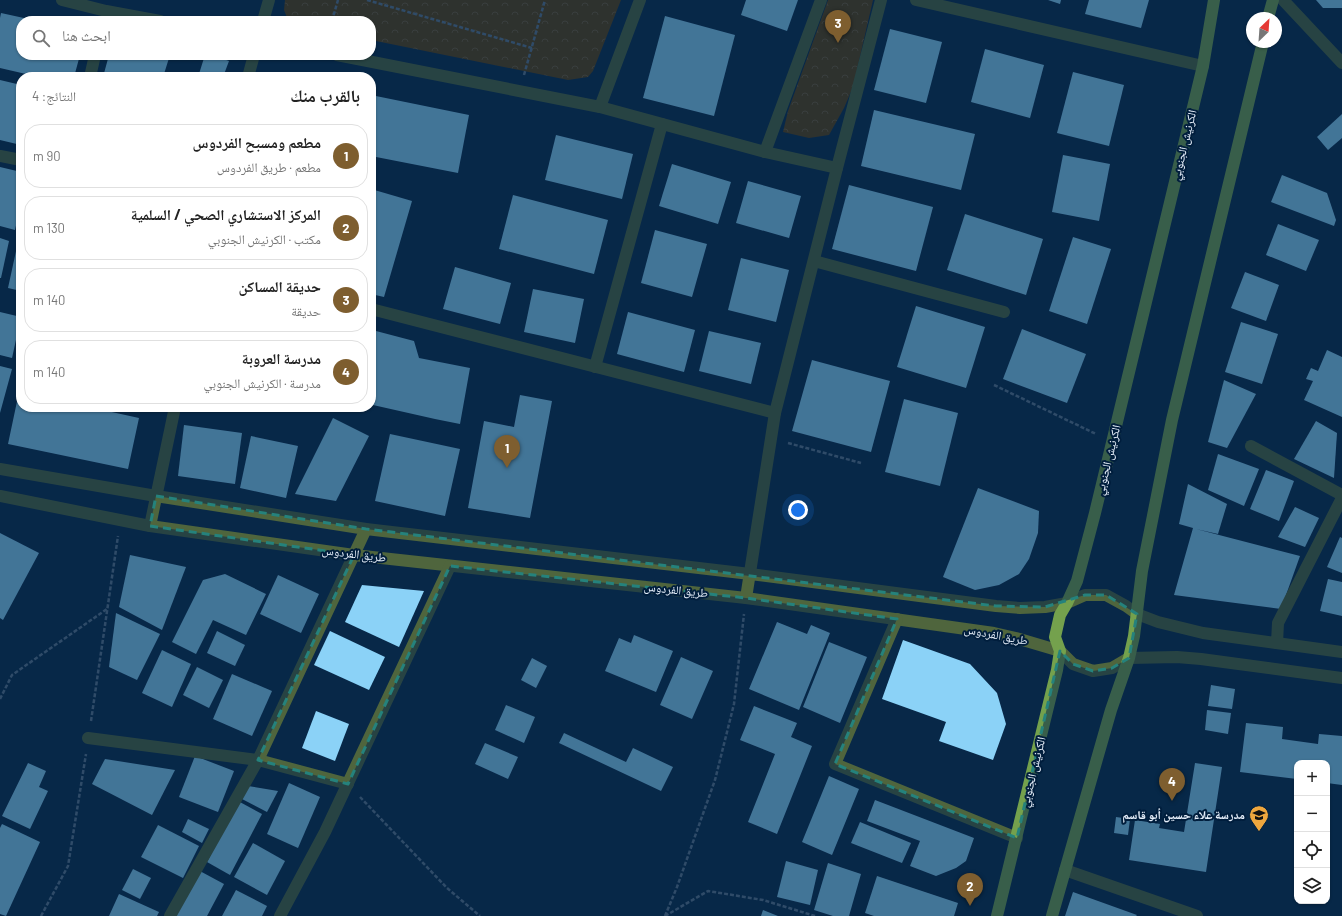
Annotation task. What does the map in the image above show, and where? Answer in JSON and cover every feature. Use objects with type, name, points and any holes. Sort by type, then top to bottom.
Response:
[{"type":"main road","name":"الكرنيش الجنوبي","points":[[997,916],[1051,696],[1060,651],[1055,637],[1060,615],[1077,581],[1085,552],[1203,66],[1214,0]]},
{"type":"main road","points":[[1270,12],[1273,0]]},
{"type":"main road","points":[[1052,916],[1112,710],[1129,658],[1137,614],[1142,571],[1172,420],[1262,48]]},
{"type":"street","points":[[62,0],[104,16]]},
{"type":"street","points":[[264,16],[269,0]]},
{"type":"street","points":[[600,107],[640,0]]},
{"type":"street","points":[[765,152],[821,0]]},
{"type":"street","points":[[746,598],[776,414],[837,168],[881,0]]},
{"type":"street","points":[[916,0],[1203,66]]},
{"type":"street","points":[[1283,0],[1342,63]]},
{"type":"street","points":[[91,72],[94,60]]},
{"type":"street","points":[[249,72],[253,60]]},
{"type":"street","points":[[362,60],[600,107],[765,152],[837,168]]},
{"type":"street","points":[[595,367],[662,124]]},
{"type":"street","points":[[0,156],[16,159]]},
{"type":"street","points":[[814,261],[1004,312]]},
{"type":"street","points":[[376,309],[776,414]]},
{"type":"street","points":[[150,526],[174,412]]},
{"type":"street","points":[[1251,446],[1342,494]]},
{"type":"street","name":"طريق الفردوس","points":[[0,469],[156,496],[366,529],[750,574],[996,606],[1045,608],[1067,603],[1085,594],[1106,595],[1137,614],[1158,622],[1203,633],[1342,652]]},
{"type":"street","name":"طريق الفردوس","points":[[0,496],[150,526],[354,555],[746,598],[994,633],[1060,651],[1073,664],[1093,671],[1112,668],[1129,658],[1177,657],[1342,678]]},
{"type":"street","points":[[1277,643],[1278,623],[1342,498]]},
{"type":"street","points":[[170,916],[258,760],[366,529]]},
{"type":"street","points":[[280,916],[325,832],[450,566]]},
{"type":"street","points":[[897,619],[835,764],[1016,838]]},
{"type":"street","points":[[88,738],[258,760],[348,784]]},
{"type":"street","points":[[1065,870],[1197,916]]},
{"type":"path","points":[[333,16],[338,0]]},
{"type":"path","points":[[367,0],[532,48]]},
{"type":"path","points":[[520,91],[545,0]]},
{"type":"path","points":[[994,385],[1112,441]]},
{"type":"path","points":[[772,438],[861,463]]},
{"type":"path","points":[[664,916],[677,887],[715,780],[734,704],[746,598]]},
{"type":"path","points":[[0,699],[12,675],[107,608]]},
{"type":"path","points":[[348,784],[447,888],[480,916]]},
{"type":"path","points":[[664,916],[708,891],[763,900],[815,916]]},
{"type":"highlighted area","points":[[156,496],[366,529],[996,606],[1045,607],[1085,595],[1106,595],[1137,614],[1129,658],[1112,668],[1093,671],[1073,664],[1060,651],[1017,838],[835,764],[897,619],[746,598],[450,566],[348,784],[258,760],[354,555],[150,526]]},
{"type":"green space","points":[[285,0],[621,0],[593,71],[588,77],[568,80],[376,41],[376,16],[286,16],[284,10]]},
{"type":"green space","points":[[828,0],[873,0],[853,87],[844,108],[829,135],[809,138],[783,132],[788,111]]},
{"type":"building","points":[[746,0],[798,0],[787,31],[741,15]]},
{"type":"building","points":[[1048,0],[1061,0],[1060,4]]},
{"type":"building","points":[[1089,0],[1149,0],[1141,28],[1085,14]]},
{"type":"building","points":[[1316,0],[1342,0],[1342,8],[1323,8]]},
{"type":"building","points":[[1,13],[16,16],[16,60],[79,60],[75,72],[17,72],[0,68]]},
{"type":"building","points":[[665,16],[735,35],[714,116],[643,98]]},
{"type":"building","points":[[890,29],[942,42],[926,103],[874,90]]},
{"type":"building","points":[[985,49],[1044,65],[1030,118],[971,102]]},
{"type":"building","points":[[108,60],[168,60],[165,72],[104,72]]},
{"type":"building","points":[[203,60],[229,61],[225,72],[200,72]]},
{"type":"building","points":[[1073,72],[1124,85],[1109,146],[1057,133]]},
{"type":"building","points":[[0,80],[16,84],[16,144],[0,140]]},
{"type":"building","points":[[376,96],[469,115],[458,173],[376,157]]},
{"type":"building","points":[[874,110],[975,134],[961,190],[861,166]]},
{"type":"building","points":[[1342,114],[1342,138],[1328,150],[1317,137]]},
{"type":"building","points":[[556,135],[633,154],[622,199],[545,180]]},
{"type":"building","points":[[1063,155],[1110,164],[1099,221],[1052,212]]},
{"type":"building","points":[[672,164],[731,182],[718,224],[659,206]]},
{"type":"building","points":[[0,167],[16,171],[16,225],[15,230],[0,226]]},
{"type":"building","points":[[1282,175],[1327,193],[1336,220],[1334,226],[1271,202]]},
{"type":"building","points":[[748,181],[801,196],[789,238],[736,223]]},
{"type":"building","points":[[849,185],[933,207],[916,271],[832,249]]},
{"type":"building","points":[[376,190],[412,201],[384,297],[376,295]]},
{"type":"building","points":[[513,195],[608,220],[594,274],[499,249]]},
{"type":"building","points":[[965,214],[1043,239],[1026,295],[947,270]]},
{"type":"building","points":[[1278,224],[1319,240],[1306,271],[1266,255]]},
{"type":"building","points":[[655,230],[707,244],[692,297],[641,283]]},
{"type":"building","points":[[1073,237],[1111,249],[1087,324],[1049,311]]},
{"type":"building","points":[[0,238],[9,241],[1,278],[0,278]]},
{"type":"building","points":[[16,251],[16,290],[8,288]]},
{"type":"building","points":[[741,258],[789,270],[776,322],[728,310]]},
{"type":"building","points":[[455,267],[511,283],[500,324],[443,309]]},
{"type":"building","points":[[1245,272],[1279,285],[1266,321],[1231,308]]},
{"type":"building","points":[[533,289],[584,299],[575,343],[524,332]]},
{"type":"building","points":[[916,306],[985,327],[966,388],[897,367]]},
{"type":"building","points":[[0,312],[16,316],[16,340],[12,358],[0,355]]},
{"type":"building","points":[[628,312],[695,330],[684,372],[617,354]]},
{"type":"building","points":[[1241,322],[1278,334],[1262,384],[1225,372]]},
{"type":"building","points":[[1022,329],[1086,354],[1067,403],[1003,379]]},
{"type":"building","points":[[376,331],[414,341],[419,358],[470,368],[460,424],[376,406]]},
{"type":"building","points":[[709,331],[761,343],[751,384],[699,371]]},
{"type":"building","points":[[1327,350],[1342,357],[1342,417],[1304,400],[1313,381],[1306,379],[1311,368],[1318,371]]},
{"type":"building","points":[[812,360],[890,381],[871,452],[792,431]]},
{"type":"building","points":[[0,366],[12,369],[0,413]]},
{"type":"building","points":[[1224,380],[1256,394],[1227,448],[1208,442]]},
{"type":"building","points":[[520,395],[552,401],[530,518],[468,508],[484,421],[514,427]]},
{"type":"building","points":[[904,399],[958,413],[940,486],[885,472]]},
{"type":"building","points":[[16,406],[16,412],[112,412],[139,418],[128,469],[8,444]]},
{"type":"building","points":[[333,418],[369,436],[336,501],[295,494]]},
{"type":"building","points":[[1316,421],[1337,433],[1334,478],[1294,459]]},
{"type":"building","points":[[184,425],[242,433],[235,484],[178,476]]},
{"type":"building","points":[[390,434],[460,449],[445,516],[375,501]]},
{"type":"building","points":[[251,436],[298,446],[286,498],[240,488]]},
{"type":"building","points":[[1218,454],[1259,469],[1244,506],[1208,490]]},
{"type":"building","points":[[1266,470],[1294,481],[1279,521],[1250,509]]},
{"type":"building","points":[[1188,484],[1227,504],[1218,534],[1196,529],[1300,556],[1281,609],[1174,595],[1193,528],[1179,524]]},
{"type":"building","points":[[978,488],[1039,511],[1038,533],[1029,559],[1019,574],[999,585],[975,590],[943,577]]},
{"type":"building","points":[[1295,507],[1319,518],[1305,547],[1278,537]]},
{"type":"building","points":[[0,533],[39,553],[3,620],[0,618]]},
{"type":"building","points":[[1340,537],[1342,538],[1342,573],[1327,567]]},
{"type":"building","points":[[130,555],[186,567],[162,630],[119,607]]},
{"type":"building","points":[[225,574],[266,594],[246,635],[213,620],[196,654],[172,642],[203,580]]},
{"type":"building","points":[[278,575],[319,594],[301,633],[260,614]]},
{"type":"building","points":[[1328,579],[1342,582],[1342,616],[1320,611]]},
{"type":"building","points":[[362,585],[424,591],[399,647],[345,622]]},
{"type":"building","points":[[116,613],[160,634],[137,680],[109,667]]},
{"type":"building","points":[[777,622],[807,634],[811,625],[830,633],[799,710],[749,689]]},
{"type":"building","points":[[217,631],[245,645],[235,666],[207,653]]},
{"type":"building","points":[[330,631],[385,657],[369,690],[314,665]]},
{"type":"building","points":[[634,635],[673,651],[656,692],[605,671],[619,638],[631,643]]},
{"type":"building","points":[[903,640],[970,664],[997,693],[1006,724],[993,760],[939,741],[946,722],[882,699]]},
{"type":"building","points":[[829,642],[867,657],[840,723],[803,707]]},
{"type":"building","points":[[162,650],[191,664],[172,707],[142,693]]},
{"type":"building","points":[[681,657],[713,671],[692,719],[660,705]]},
{"type":"building","points":[[532,658],[547,666],[536,688],[521,680]]},
{"type":"building","points":[[197,667],[223,680],[209,708],[183,695]]},
{"type":"building","points":[[232,674],[272,691],[252,736],[213,719]]},
{"type":"building","points":[[1211,685],[1235,689],[1232,709],[1208,706]]},
{"type":"building","points":[[506,705],[535,717],[524,743],[495,730]]},
{"type":"building","points":[[754,706],[797,723],[791,737],[812,746],[777,834],[748,822],[775,754],[740,740]]},
{"type":"building","points":[[1207,710],[1231,713],[1228,734],[1205,730]]},
{"type":"building","points":[[316,711],[349,724],[335,761],[302,748]]},
{"type":"building","name":"مدرسة علاء حسين أبو قاسم","points":[[1246,723],[1283,727],[1282,739],[1318,744],[1319,734],[1342,736],[1342,785],[1330,783],[1330,760],[1294,760],[1294,779],[1240,772]]},
{"type":"building","points":[[564,733],[626,762],[633,748],[673,767],[661,791],[559,743]]},
{"type":"building","points":[[485,743],[518,757],[508,779],[475,764]]},
{"type":"building","points":[[195,756],[234,771],[218,812],[179,797]]},
{"type":"building","points":[[105,759],[175,770],[152,815],[92,784]]},
{"type":"building","points":[[28,763],[46,771],[39,787],[48,791],[30,829],[2,816]]},
{"type":"building","points":[[1195,763],[1222,767],[1206,872],[1129,860],[1135,820],[1160,824],[1159,828],[1184,832]]},
{"type":"building","points":[[829,776],[859,789],[832,855],[802,842]]},
{"type":"building","points":[[289,783],[320,797],[298,848],[267,834]]},
{"type":"building","points":[[248,786],[278,791],[267,812],[242,799]]},
{"type":"building","points":[[875,800],[974,838],[966,861],[956,868],[936,876],[910,866],[920,841],[867,821]]},
{"type":"building","points":[[238,801],[262,814],[230,875],[207,862]]},
{"type":"building","points":[[1116,817],[1130,819],[1128,835],[1114,833]]},
{"type":"building","points":[[188,819],[209,829],[202,843],[182,832]]},
{"type":"building","points":[[860,822],[911,843],[902,863],[851,843]]},
{"type":"building","points":[[2,824],[40,842],[6,916],[0,914],[0,828]]},
{"type":"building","points":[[158,825],[199,846],[183,878],[141,857]]},
{"type":"building","points":[[253,843],[285,861],[267,895],[234,877]]},
{"type":"building","points":[[786,861],[818,870],[810,905],[777,897]]},
{"type":"building","points":[[828,863],[861,874],[849,916],[833,916],[814,910]]},
{"type":"building","points":[[133,869],[151,878],[140,899],[122,890]]},
{"type":"building","points":[[198,870],[224,884],[207,916],[174,916]]},
{"type":"building","points":[[877,876],[958,903],[954,916],[874,916],[865,913]]},
{"type":"building","points":[[236,890],[267,906],[262,916],[222,916]]},
{"type":"building","points":[[1073,892],[1137,915],[1065,916]]},
{"type":"building","points":[[119,894],[159,912],[157,916],[109,916]]},
{"type":"building","points":[[763,910],[778,916],[761,916]]},
{"type":"place","name":"حديقة المساكن","points":[[838,43]]},
{"type":"place","name":"مطعم ومسبح الفردوس","points":[[507,468]]},
{"type":"place","name":"مدرسة العروبة","points":[[1172,801]]},
{"type":"place","name":"مدرسة علاء حسين أبو قاسم","points":[[1259,832]]},
{"type":"place","name":"المركز الاستشاري الصحي / السلمية","points":[[970,906]]}]
